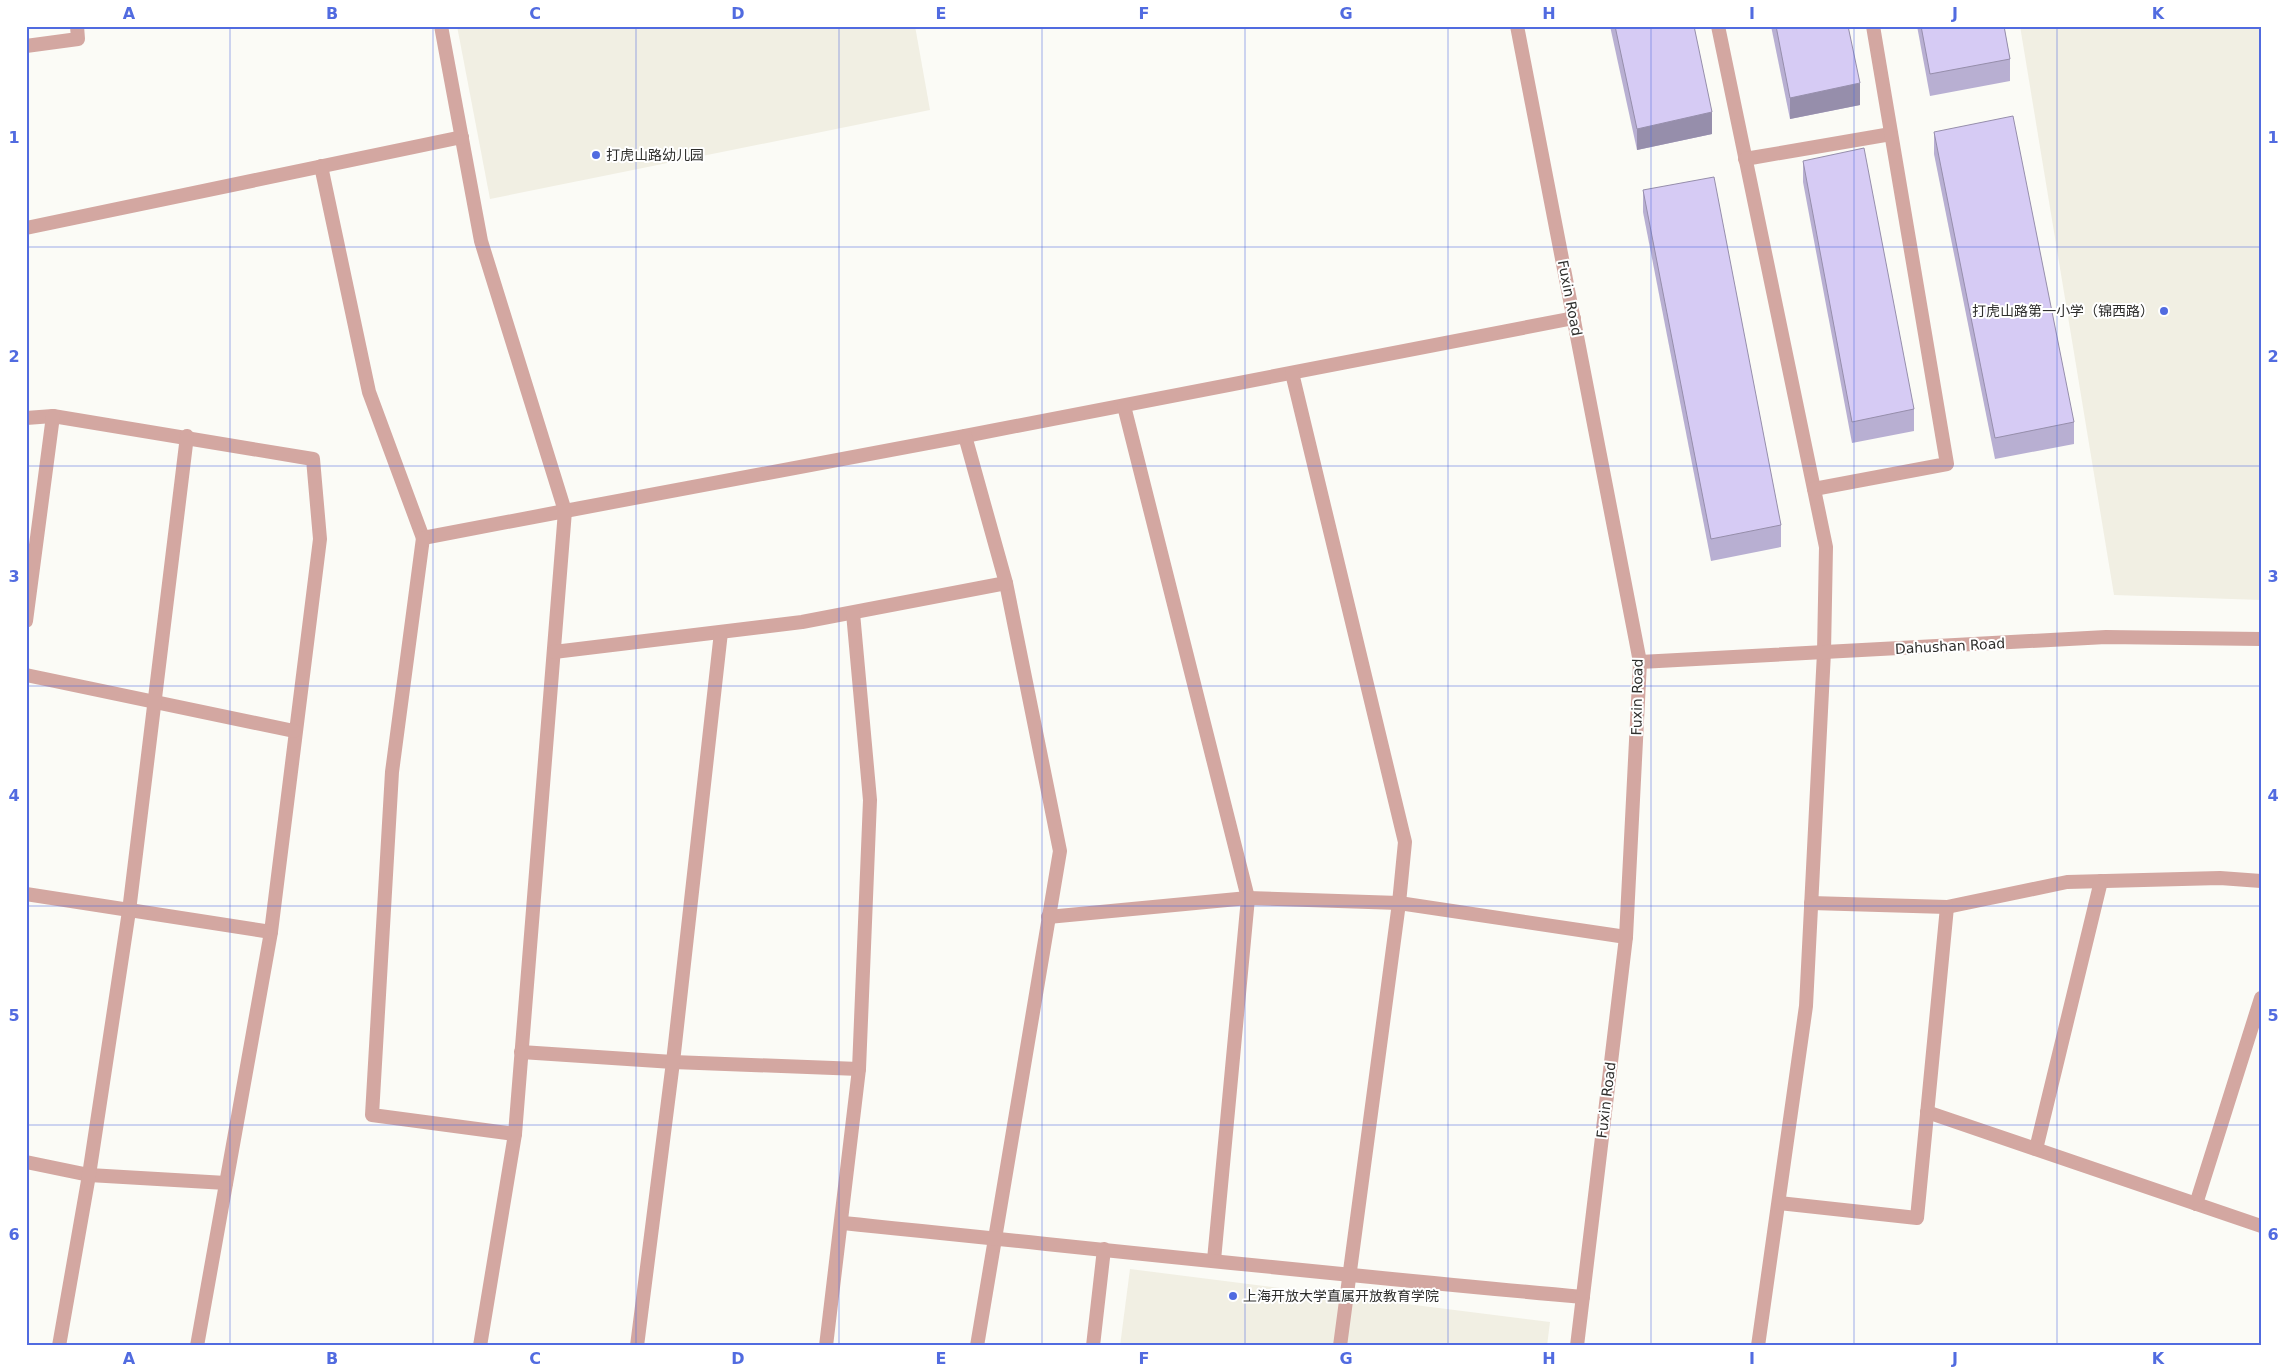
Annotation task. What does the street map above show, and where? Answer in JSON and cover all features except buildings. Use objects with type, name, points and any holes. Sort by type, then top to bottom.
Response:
[{"type":"street","points":[[26,46],[78,39],[77,26]]},
{"type":"street","points":[[441,26],[481,241],[565,511],[515,1134],[480,1346]]},
{"type":"street","name":"Fuxin Road","points":[[1518,26],[1640,662],[1626,937],[1577,1346]]},
{"type":"street","points":[[1718,26],[1826,547],[1824,652],[1806,1006],[1758,1346]]},
{"type":"street","points":[[1814,489],[1947,464],[1873,26]]},
{"type":"street","points":[[1746,158],[1891,134]]},
{"type":"street","points":[[26,228],[462,136]]},
{"type":"street","points":[[321,166],[369,392],[423,538],[392,772],[372,1115],[515,1134]]},
{"type":"street","points":[[423,538],[1124,406],[1574,318]]},
{"type":"street","points":[[1292,373],[1404,842],[1399,903],[1340,1346]]},
{"type":"street","points":[[1124,406],[1248,898],[1214,1260]]},
{"type":"street","points":[[26,418],[53,416],[187,436],[313,459],[320,539],[294,731],[271,932],[197,1346]]},
{"type":"street","points":[[26,621],[53,416]]},
{"type":"street","points":[[59,1346],[89,1175],[129,911],[187,436]]},
{"type":"street","points":[[965,436],[1006,583],[1060,851],[977,1346]]},
{"type":"street","points":[[554,652],[802,622],[1006,583]]},
{"type":"street","points":[[826,1346],[843,1223],[859,1068],[870,800],[853,613]]},
{"type":"street","points":[[637,1346],[673,1062],[721,632]]},
{"type":"street","name":"Dahushan Road","points":[[1640,662],[2106,637],[2261,639]]},
{"type":"street","points":[[26,675],[294,731]]},
{"type":"street","points":[[1811,903],[1947,907],[2067,882],[2220,878],[2261,881]]},
{"type":"street","points":[[2036,1149],[2102,881]]},
{"type":"street","points":[[26,894],[271,932]]},
{"type":"street","points":[[1048,917],[1248,898],[1399,903],[1626,937]]},
{"type":"street","points":[[1779,1204],[1917,1218],[1947,907]]},
{"type":"street","points":[[2196,1204],[2261,998]]},
{"type":"street","points":[[521,1052],[673,1062],[859,1068]]},
{"type":"street","points":[[1927,1112],[2261,1226]]},
{"type":"street","points":[[26,1162],[89,1175],[226,1183]]},
{"type":"street","points":[[843,1223],[1214,1260],[1349,1276],[1582,1296]]},
{"type":"street","points":[[1093,1346],[1104,1249]]},
{"type":"shaded area","name":"打虎山路幼儿园","points":[[457,26],[915,26],[930,110],[490,199]]},
{"type":"shaded area","name":"打虎山路第一小学（锦西路）","points":[[2020,26],[2261,26],[2261,600],[2114,595]]},
{"type":"shaded area","name":"上海开放大学直属开放教育学院","points":[[1130,1269],[1550,1322],[1547,1346],[1120,1346]]},
{"type":"place","name":"打虎山路幼儿园","points":[[596,155]]},
{"type":"place","name":"打虎山路第一小学（锦西路）","points":[[2164,311]]},
{"type":"place","name":"上海开放大学直属开放教育学院","points":[[1233,1296]]}]
